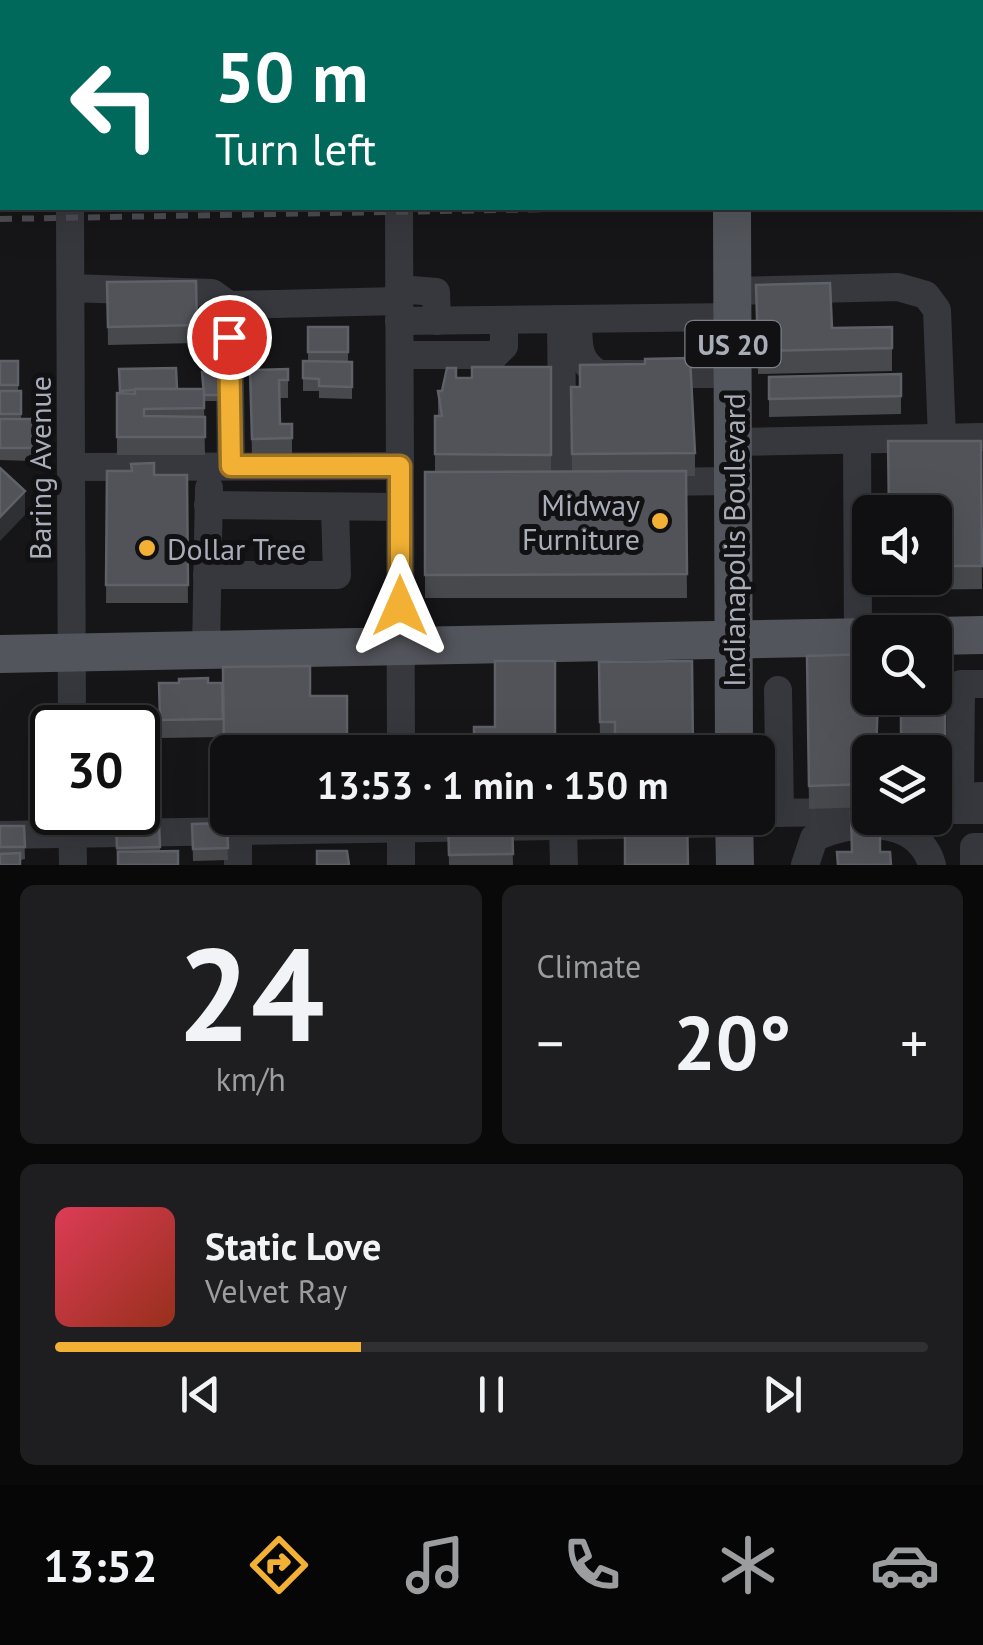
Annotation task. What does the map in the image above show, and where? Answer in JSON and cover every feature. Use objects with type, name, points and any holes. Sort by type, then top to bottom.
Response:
[{"type":"main road","name":"Indianapolis Boulevard","points":[[732,210],[734,735]]},
{"type":"main road","points":[[952,636],[983,635]]},
{"type":"main road","points":[[0,654],[852,637]]},
{"type":"main road","points":[[735,865],[746,835]]},
{"type":"street","name":"Baring Avenue","points":[[70,210],[72,705]]},
{"type":"street","points":[[399,210],[400,735]]},
{"type":"street","points":[[70,288],[212,293],[229,305],[399,304],[437,321],[570,320],[898,287],[926,295],[936,310],[942,438]]},
{"type":"street","points":[[206,650],[208,505],[220,466],[229,305]]},
{"type":"street","points":[[400,355],[495,354],[504,346],[504,320]]},
{"type":"street","points":[[570,320],[584,365],[599,374],[733,374]]},
{"type":"street","points":[[527,484],[573,483],[570,320]]},
{"type":"street","points":[[733,442],[983,437]]},
{"type":"street","points":[[858,440],[863,615]]},
{"type":"street","points":[[71,467],[220,466],[400,486],[436,485]]},
{"type":"street","points":[[620,483],[733,481]]},
{"type":"street","points":[[208,505],[335,508],[400,486]]},
{"type":"street","points":[[207,575],[337,575],[335,508]]},
{"type":"street","points":[[983,684],[961,684],[960,797],[983,796]]},
{"type":"street","points":[[769,735],[778,690]]},
{"type":"street","points":[[952,810],[983,810]]},
{"type":"street","points":[[775,816],[852,813]]},
{"type":"street","points":[[160,827],[210,830]]},
{"type":"street","points":[[805,865],[814,838],[836,827],[898,827],[915,836],[932,865]]},
{"type":"street","points":[[0,835],[30,830]]},
{"type":"street","points":[[72,835],[72,865]]},
{"type":"street","points":[[238,835],[238,865]]},
{"type":"street","points":[[401,835],[401,865]]},
{"type":"street","points":[[564,835],[564,865]]},
{"type":"street","points":[[974,865],[974,847],[983,846]]},
{"type":"building","points":[[196,281],[197,325],[108,327],[107,282]]},
{"type":"building","points":[[830,283],[832,328],[892,327],[892,348],[758,351],[756,285]]},
{"type":"building","points":[[308,327],[348,327],[348,352],[308,352]]},
{"type":"building","points":[[690,358],[695,453],[572,454],[571,387],[580,387],[580,365],[645,364],[645,359]]},
{"type":"building","points":[[0,361],[18,361],[18,385],[0,385]]},
{"type":"building","points":[[303,361],[352,362],[352,387],[319,386],[319,379],[303,378]]},
{"type":"building","points":[[472,367],[551,367],[551,455],[435,454],[435,416],[442,416],[438,391],[442,391],[447,368],[456,368],[456,378],[472,378]]},
{"type":"building","points":[[176,368],[177,389],[120,391],[119,369]]},
{"type":"building","points":[[288,369],[288,380],[279,380],[280,424],[292,424],[292,438],[252,439],[250,370]]},
{"type":"building","points":[[202,372],[220,372],[220,395],[204,395]]},
{"type":"building","points":[[901,374],[901,396],[769,399],[769,377]]},
{"type":"building","points":[[135,389],[204,389],[204,408],[144,409],[144,416],[205,417],[205,437],[117,437],[117,393],[135,394]]},
{"type":"building","points":[[0,391],[21,391],[21,414],[0,414]]},
{"type":"building","points":[[0,419],[34,419],[33,448],[0,448]]},
{"type":"building","points":[[888,441],[981,441],[982,566],[952,566],[952,495],[889,495]]},
{"type":"building","name":"Dollar Tree","points":[[154,463],[154,475],[187,475],[188,585],[106,585],[107,471],[132,471],[131,464]]},
{"type":"building","points":[[0,468],[25,491],[0,517]]},
{"type":"building","points":[[686,471],[687,574],[425,575],[425,472]]},
{"type":"building","points":[[852,655],[852,715],[877,715],[877,735],[852,735],[852,785],[809,786],[807,656]]},
{"type":"building","points":[[495,661],[555,661],[555,735],[474,735],[474,727],[495,727]]},
{"type":"building","points":[[692,661],[693,735],[615,735],[615,722],[600,722],[599,662]]},
{"type":"building","points":[[310,666],[310,696],[347,696],[347,735],[224,735],[223,667]]},
{"type":"building","points":[[208,678],[208,683],[222,683],[223,719],[160,720],[159,683],[179,683],[179,679]]},
{"type":"building","points":[[901,715],[945,715],[945,735],[901,735]]},
{"type":"building","points":[[851,812],[852,835],[880,835],[880,852],[890,852],[891,865],[838,865],[837,852],[852,852]]},
{"type":"building","points":[[210,823],[210,835],[227,835],[228,848],[193,849],[192,824]]},
{"type":"building","points":[[0,826],[24,826],[25,847],[0,847]]},
{"type":"building","points":[[116,835],[160,835],[160,847],[117,848]]},
{"type":"building","points":[[448,835],[512,835],[513,854],[449,855]]},
{"type":"building","points":[[625,835],[687,835],[688,865],[625,865]]},
{"type":"building","points":[[178,851],[178,865],[118,865],[118,852]]},
{"type":"building","points":[[317,851],[347,851],[349,865],[317,865]]},
{"type":"building","points":[[20,853],[20,865],[0,865],[0,854]]},
{"type":"railway","points":[[0,219],[498,210]]},
{"type":"place","name":"Midway Furniture","points":[[660,521]]},
{"type":"place","name":"Dollar Tree","points":[[147,548]]},
{"type":"route","points":[[229,337],[231,466],[400,466],[400,606]]}]
